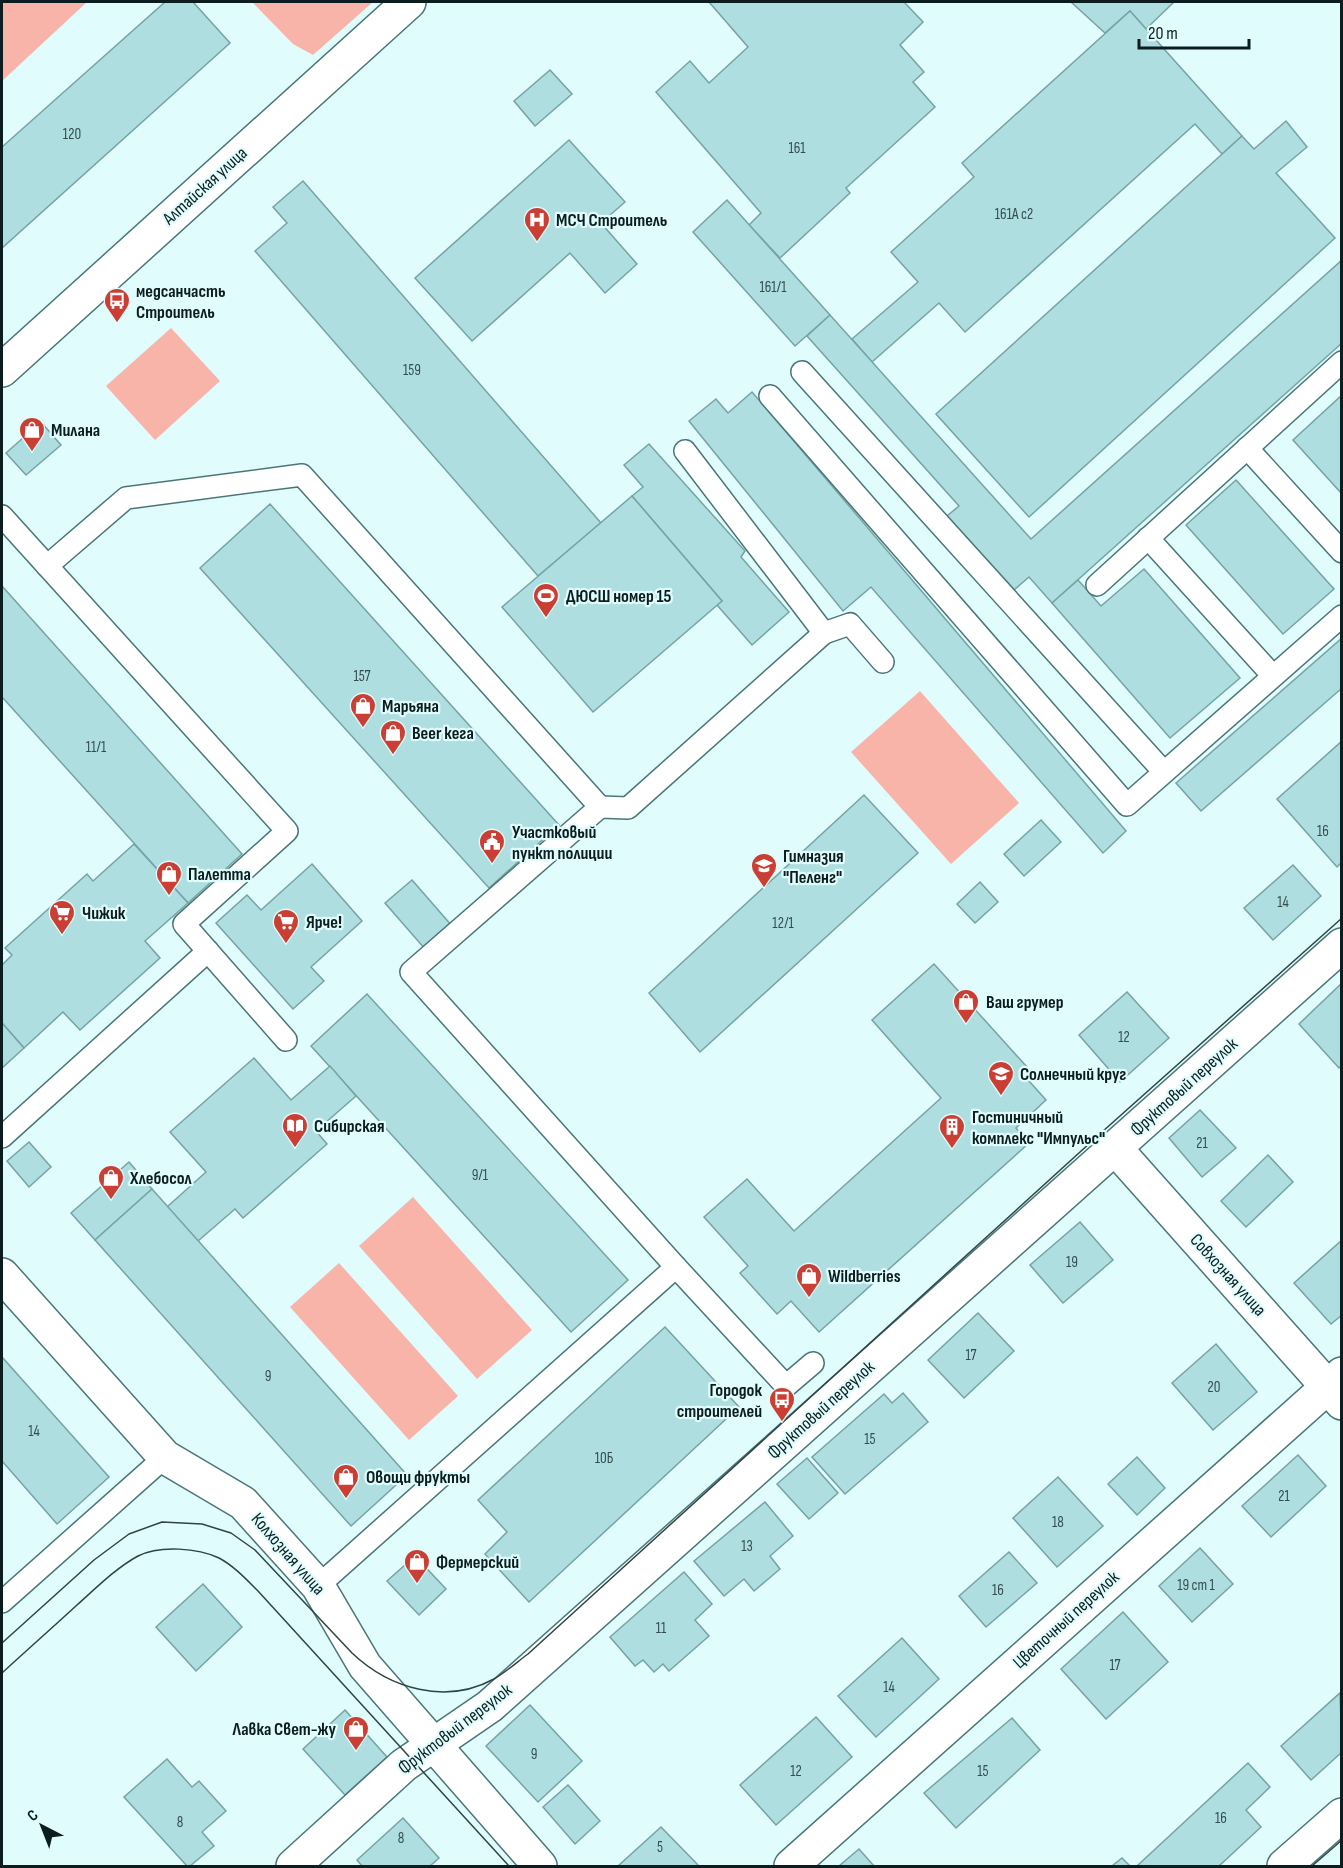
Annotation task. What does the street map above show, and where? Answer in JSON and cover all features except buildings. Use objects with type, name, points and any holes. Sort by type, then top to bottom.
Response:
[{"type":"street","name":"Алтайская улица","points":[[2,370],[409,2]]},
{"type":"street","name":"Фруктовый переулок","points":[[293,1866],[404,1766],[490,1706],[1341,945]]},
{"type":"street","name":"Совхозная улица","points":[[1115,1148],[1337,1388]]},
{"type":"street","name":"Колхозная улица","points":[[2,1275],[165,1457],[243,1503],[318,1586],[366,1666],[540,1866]]},
{"type":"street","name":"Цветочный переулок","points":[[791,1866],[1337,1388]]},
{"type":"street","points":[[1284,1866],[1341,1815]]},
{"type":"lane","points":[[1097,585],[1341,362]]},
{"type":"lane","points":[[802,372],[1163,771]]},
{"type":"lane","points":[[770,396],[1127,805],[1341,616]]},
{"type":"lane","points":[[1247,448],[1341,552]]},
{"type":"lane","points":[[685,451],[824,633]]},
{"type":"lane","points":[[47,566],[126,498],[302,475],[600,807]]},
{"type":"lane","points":[[2,516],[287,831],[184,924],[286,1040]]},
{"type":"lane","points":[[1148,538],[1273,676]]},
{"type":"lane","points":[[813,1363],[786,1386],[411,972],[600,807],[628,808],[824,633],[850,624],[883,662]]},
{"type":"lane","points":[[2,1137],[208,951]]},
{"type":"lane","points":[[318,1586],[676,1267]]},
{"type":"lane","points":[[2,1602],[165,1457]]},
{"type":"shaded area","points":[[2,2],[87,2],[2,81]]},
{"type":"shaded area","points":[[252,2],[373,2],[313,55],[293,44]]},
{"type":"shaded area","points":[[171,328],[220,381],[155,440],[106,386]]},
{"type":"shaded area","points":[[920,691],[1019,803],[951,864],[851,752]]},
{"type":"shaded area","points":[[413,1197],[532,1330],[477,1379],[359,1246]]},
{"type":"shaded area","points":[[339,1263],[458,1396],[409,1440],[290,1307]]},
{"type":"tram line","points":[[2,1643],[94,1560],[129,1534],[162,1522],[202,1524],[231,1533],[255,1550],[352,1653],[383,1676],[401,1684],[438,1692],[476,1687],[494,1679],[528,1654],[1102,1132],[1342,918]]},
{"type":"tram line","points":[[2,1673],[106,1579],[138,1556],[157,1550],[179,1549],[201,1552],[219,1558],[240,1573],[258,1591],[509,1866]]},
{"type":"tram line","points":[[1312,1866],[1342,1840]]},
{"type":"place","name":"МСЧ Строитель","points":[[537,243]]},
{"type":"place","name":"медсанчасть Строитель","points":[[117,324]]},
{"type":"place","name":"Милана","points":[[32,453]]},
{"type":"place","name":"ДЮСШ номер 15","points":[[546,619]]},
{"type":"place","name":"Марьяна","points":[[363,729]]},
{"type":"place","name":"Beer кега","points":[[393,756]]},
{"type":"place","name":"Участковый пункт полиции","points":[[492,865]]},
{"type":"place","name":"Гимназия \"Пеленг\"","points":[[764,889]]},
{"type":"place","name":"Палетта","points":[[169,897]]},
{"type":"place","name":"Чижик","points":[[62,936]]},
{"type":"place","name":"Ярче!","points":[[286,945]]},
{"type":"place","name":"Ваш грумер","points":[[966,1025]]},
{"type":"place","name":"Солнечный круг","points":[[1001,1097]]},
{"type":"place","name":"Сибирская","points":[[295,1149]]},
{"type":"place","name":"Гостиничный комплекс \"Импульс\"","points":[[952,1150]]},
{"type":"place","name":"Хлебосол","points":[[111,1201]]},
{"type":"place","name":"Wildberries","points":[[809,1299]]},
{"type":"place","name":"Городок строителей","points":[[782,1423]]},
{"type":"place","name":"Овощи фрукты","points":[[346,1500]]},
{"type":"place","name":"Фермерский","points":[[417,1585]]},
{"type":"place","name":"Лавка Свет-жу","points":[[356,1752]]}]
